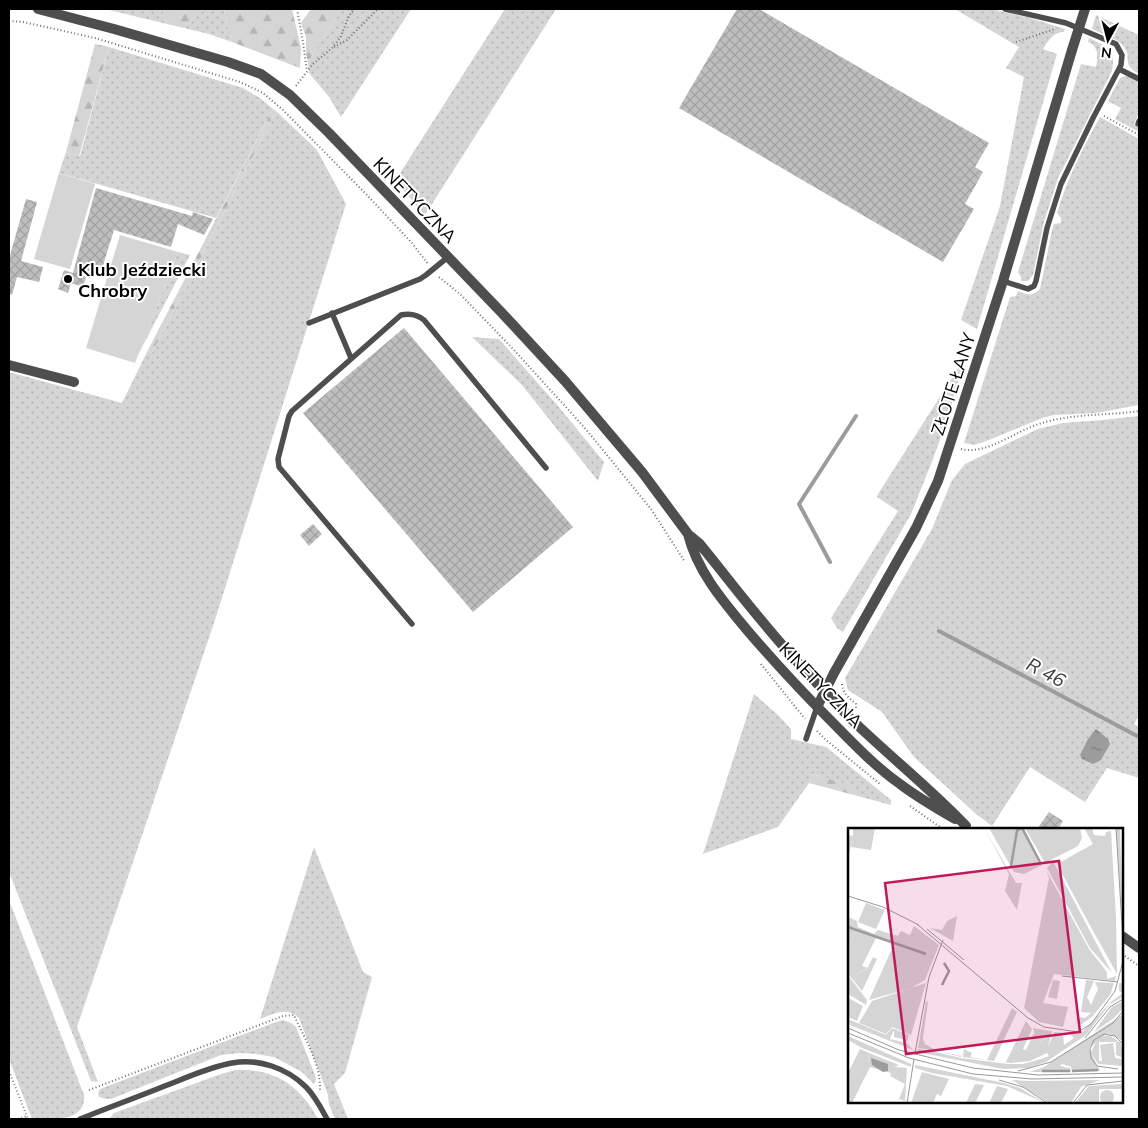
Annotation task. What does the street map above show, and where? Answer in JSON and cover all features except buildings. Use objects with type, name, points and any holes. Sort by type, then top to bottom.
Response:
[{"type":"street","name":"KINETYCZNA","points":[[38,9],[124,31],[242,67],[261,74],[290,94],[502,313],[565,381],[642,472],[688,534],[699,543],[784,647],[849,717],[882,749],[944,803],[968,828]]},
{"type":"street","name":"ZŁOTE ŁANY","points":[[817,707],[834,673],[916,528],[938,481],[1002,281],[1084,9]]},
{"type":"street","points":[[9,366],[74,382]]},
{"type":"street","name":"KINETYCZNA","points":[[688,534],[694,555],[715,590],[773,660],[817,707],[858,748],[894,780],[968,828]]},
{"type":"street","points":[[1123,937],[1139,948]]},
{"type":"lane","points":[[1002,281],[1028,289],[1034,286],[1047,228],[1061,184],[1096,111],[1121,65],[1122,55],[1116,44],[1066,23],[1005,9]]},
{"type":"lane","points":[[1119,68],[1139,80]]},
{"type":"lane","points":[[309,322],[420,279],[448,258]]},
{"type":"lane","points":[[332,313],[351,358]]},
{"type":"lane","points":[[412,624],[278,467],[280,450],[292,411],[401,315],[411,314],[420,317],[546,468]]},
{"type":"lane","points":[[806,739],[817,707]]},
{"type":"lane","points":[[80,1119],[210,1068],[244,1061],[262,1063],[287,1073],[306,1087],[319,1104],[327,1119]]},
{"type":"lane","points":[[97,1113],[100,1119]]},
{"type":"path","points":[[297,9],[307,71]]},
{"type":"path","points":[[290,94],[312,65],[332,48],[340,38],[354,9]]},
{"type":"path","points":[[332,48],[347,40],[378,9]]},
{"type":"path","points":[[9,21],[23,22],[95,38],[240,82],[262,93],[283,110],[372,201],[412,243],[438,276],[460,294],[584,427],[650,510],[670,537],[687,565]]},
{"type":"path","points":[[1016,42],[1056,28],[1059,21]]},
{"type":"path","points":[[1096,111],[1139,135]]},
{"type":"path","points":[[950,446],[970,451],[977,450],[1036,425],[1057,419],[1139,411]]},
{"type":"path","points":[[756,658],[801,715],[826,740],[883,786]]},
{"type":"path","points":[[842,680],[843,691],[856,704],[854,712]]},
{"type":"path","points":[[904,802],[942,828]]},
{"type":"path","points":[[1123,955],[1139,966]]},
{"type":"path","points":[[89,1090],[283,1016],[294,1015],[315,1062],[320,1085],[319,1104]]},
{"type":"path","points":[[9,1071],[28,1119]]},
{"type":"path","points":[[18,1119],[27,1116]]},
{"type":"green space","points":[[162,9],[167,24],[109,10]]},
{"type":"green space","points":[[162,9],[204,9],[184,28],[167,24]]},
{"type":"green space","points":[[204,9],[224,9],[232,42],[184,28]]},
{"type":"green space","points":[[224,9],[292,9],[301,48],[300,68],[232,42]]},
{"type":"green space","points":[[311,9],[342,9],[308,62],[306,37],[301,23]]},
{"type":"green space","points":[[342,9],[411,9],[341,117],[329,97],[309,73],[308,62]]},
{"type":"green space","points":[[505,9],[556,9],[425,215],[395,181]]},
{"type":"green space","points":[[955,9],[991,9],[1065,29],[1064,32],[1057,33],[1052,37],[1043,49],[1057,54],[977,329],[961,320],[1000,206],[1024,77],[1006,68],[1019,47]]},
{"type":"green space","points":[[1096,15],[1139,35],[1139,74],[1128,64],[1126,51],[1121,44],[1092,29]]},
{"type":"green space","points":[[1089,38],[1109,49],[1113,57],[1112,71],[1058,178],[1044,222],[1033,275],[1028,281],[1021,281],[1018,272],[1081,64],[1096,67],[1097,52],[1094,46],[1088,42]]},
{"type":"green space","points":[[95,44],[109,47],[79,156],[66,152]]},
{"type":"green space","points":[[109,47],[243,88],[260,98],[273,109],[216,218],[59,173],[66,152],[80,156]]},
{"type":"green space","points":[[1125,76],[1139,82],[1139,113],[1134,124],[1138,128],[1139,126],[1139,132],[1115,119],[1121,108],[1108,101],[1120,78]]},
{"type":"green space","points":[[273,109],[276,111],[152,353],[148,350]]},
{"type":"green space","points":[[276,111],[317,150],[346,204],[214,623],[77,1027],[98,1082],[91,1081],[9,872],[9,372],[122,403],[148,350],[152,353]]},
{"type":"green space","points":[[1100,117],[1139,139],[1139,405],[1096,413],[1054,415],[974,445],[964,443],[1010,297],[1016,296],[1018,291],[1029,294],[1040,289],[1053,226],[1054,224],[1061,223],[1061,218],[1057,213],[1061,200],[1076,164]]},
{"type":"green space","points":[[59,173],[95,184],[70,269],[34,259]]},
{"type":"green space","points":[[120,235],[178,252],[135,363],[86,348]]},
{"type":"green space","points":[[178,252],[190,255],[138,355]]},
{"type":"green space","points":[[472,337],[499,339],[558,406],[604,462],[598,481],[522,385]]},
{"type":"green space","points":[[966,356],[946,423],[911,514],[843,632],[837,628],[831,618],[898,511],[877,497],[878,494]]},
{"type":"green space","points":[[1139,416],[1139,716],[1134,724],[1139,727],[1139,778],[1107,768],[1085,802],[1030,767],[992,826],[976,814],[914,757],[882,712],[848,690],[845,678],[932,529],[952,480],[965,464],[1038,429],[1063,423]]},
{"type":"green space","points":[[754,694],[791,729],[791,739],[826,747],[891,800],[891,805],[854,795],[855,787],[813,774],[809,783],[778,827],[703,854]]},
{"type":"green space","points":[[813,774],[856,787],[854,795],[809,783]]},
{"type":"green space","points":[[314,847],[363,972],[372,977],[345,1073],[334,1084],[348,1119],[335,1119],[299,1018],[290,1012],[280,1012],[260,1019]]},
{"type":"green space","points":[[9,900],[84,1095],[80,1111],[66,1118],[32,1119],[9,1059]]},
{"type":"green space","points":[[283,1020],[296,1027],[315,1075],[316,1080],[314,1084],[302,1072],[274,1057],[240,1053],[221,1055],[111,1099],[99,1097],[100,1089]]},
{"type":"green space","points":[[235,1070],[262,1072],[284,1081],[303,1097],[318,1119],[109,1119],[114,1113]]},
{"type":"water","points":[[1096,729],[1108,739],[1110,744],[1101,760],[1093,764],[1082,759],[1080,755],[1088,739]]},
{"type":"waterway","points":[[830,562],[799,504],[856,416]]},
{"type":"waterway","name":"R 46","points":[[939,631],[1139,737]]},
{"type":"place","name":"Klub Jeździecki Chrobry","points":[[68,279]]}]
